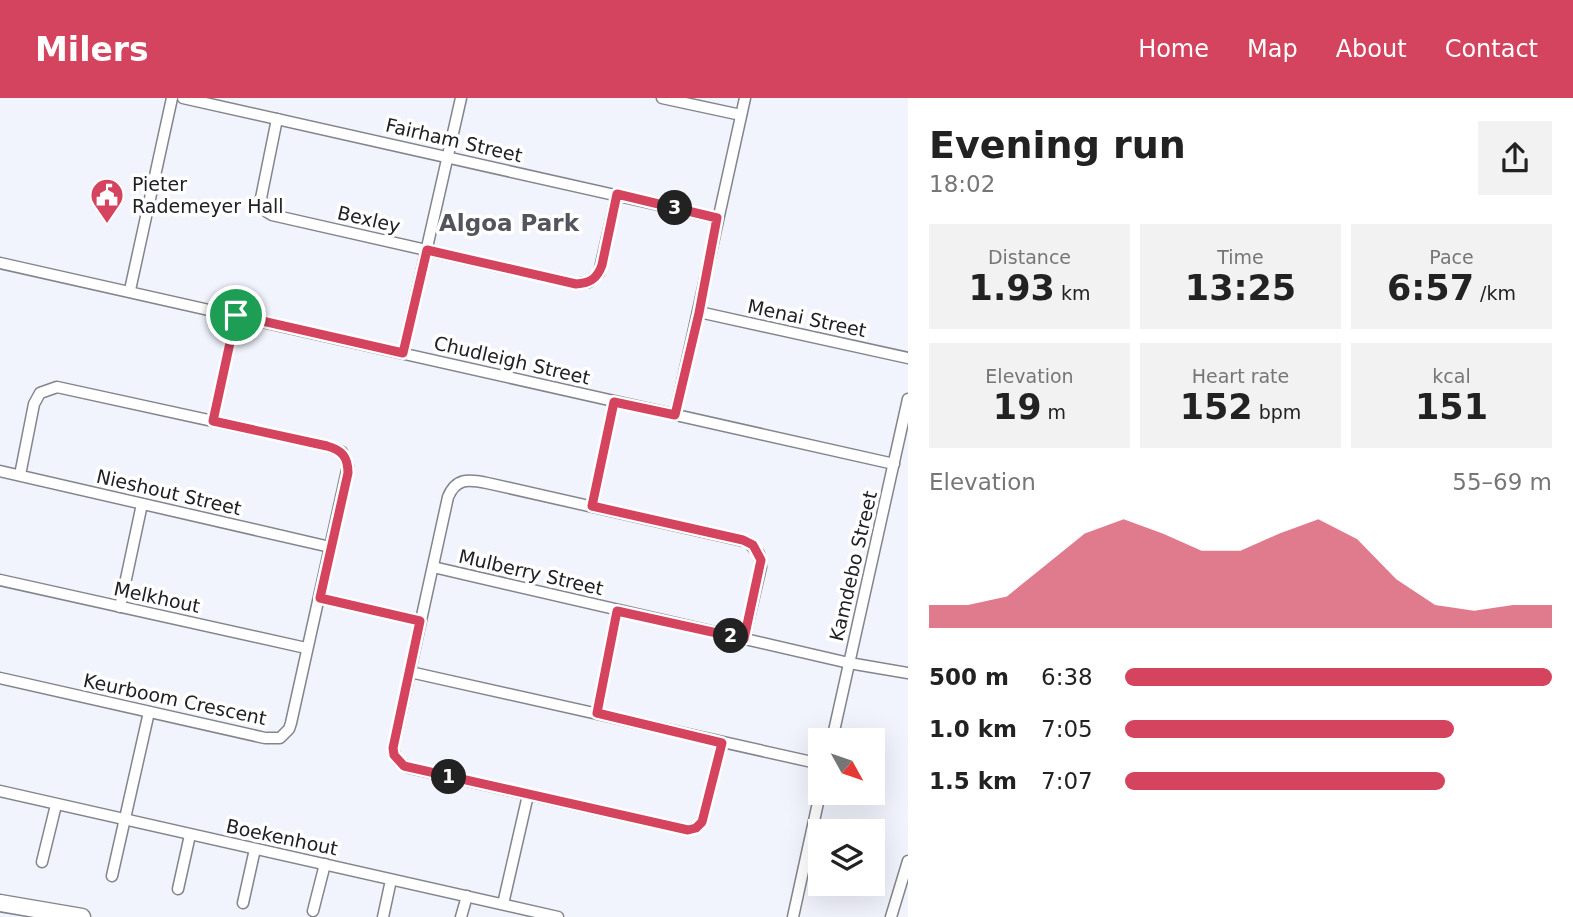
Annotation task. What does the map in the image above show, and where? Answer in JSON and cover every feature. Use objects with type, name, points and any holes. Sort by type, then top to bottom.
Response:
[{"type":"main road","points":[[0,903],[82,917]]},
{"type":"street","points":[[130,290],[172,98]]},
{"type":"street","name":"Fairham Street","points":[[183,98],[717,218]]},
{"type":"street","points":[[403,353],[461,98]]},
{"type":"street","points":[[662,98],[741,115]]},
{"type":"street","points":[[675,415],[746,98]]},
{"type":"street","name":"Bexley","points":[[277,119],[261,198],[267,212],[278,217],[576,284],[589,282],[599,273],[617,194]]},
{"type":"street","name":"Chudleigh Street","points":[[0,262],[894,464]]},
{"type":"street","name":"Menai Street","points":[[699,313],[908,358]]},
{"type":"street","points":[[213,421],[236,315]]},
{"type":"street","name":"Keurboom Crescent","points":[[0,678],[265,738],[280,738],[291,723],[348,473],[347,460],[342,452],[327,446],[66,388],[50,388],[40,393],[34,404],[20,475]]},
{"type":"street","name":"Kamdebo Street","points":[[835,728],[908,399]]},
{"type":"street","points":[[592,506],[614,402]]},
{"type":"street","name":"Nieshout Street","points":[[0,471],[330,547]]},
{"type":"street","points":[[722,743],[702,822],[692,829],[410,768],[399,761],[393,748],[448,497],[453,487],[464,480],[592,506],[743,540],[753,545],[759,554],[761,567],[744,639]]},
{"type":"street","points":[[120,607],[142,504]]},
{"type":"street","name":"Mulberry Street","points":[[433,567],[849,663],[908,673]]},
{"type":"street","name":"Melkhout","points":[[0,580],[306,648]]},
{"type":"street","points":[[320,598],[420,621]]},
{"type":"street","points":[[597,713],[617,611]]},
{"type":"street","points":[[410,672],[808,761]]},
{"type":"street","points":[[112,876],[149,712]]},
{"type":"street","name":"Boekenhout","points":[[0,791],[503,904],[534,914],[558,917]]},
{"type":"street","points":[[503,904],[528,795]]},
{"type":"street","points":[[42,862],[56,805]]},
{"type":"street","points":[[793,917],[818,805]]},
{"type":"street","points":[[178,889],[190,835]]},
{"type":"street","points":[[243,903],[254,849]]},
{"type":"street","points":[[891,917],[906,881],[908,861]]},
{"type":"street","points":[[313,911],[325,864]]},
{"type":"street","points":[[383,917],[391,880]]},
{"type":"street","points":[[461,917],[467,896]]},
{"type":"place","name":"Pieter Rademeyer Hall","points":[[107,225]]},
{"type":"district","name":"Algoa Park","points":[[509,223]]},
{"type":"route","points":[[617,194],[717,218],[699,313],[675,415],[614,402],[592,506],[743,540],[753,545],[759,554],[761,567],[744,639],[617,611],[597,713],[722,743],[699,825],[688,830],[410,768],[399,761],[393,748],[420,621],[320,598],[348,473],[347,460],[342,452],[327,446],[213,421],[236,315],[403,353],[427,250],[576,284],[589,282],[599,273],[617,194]]}]
